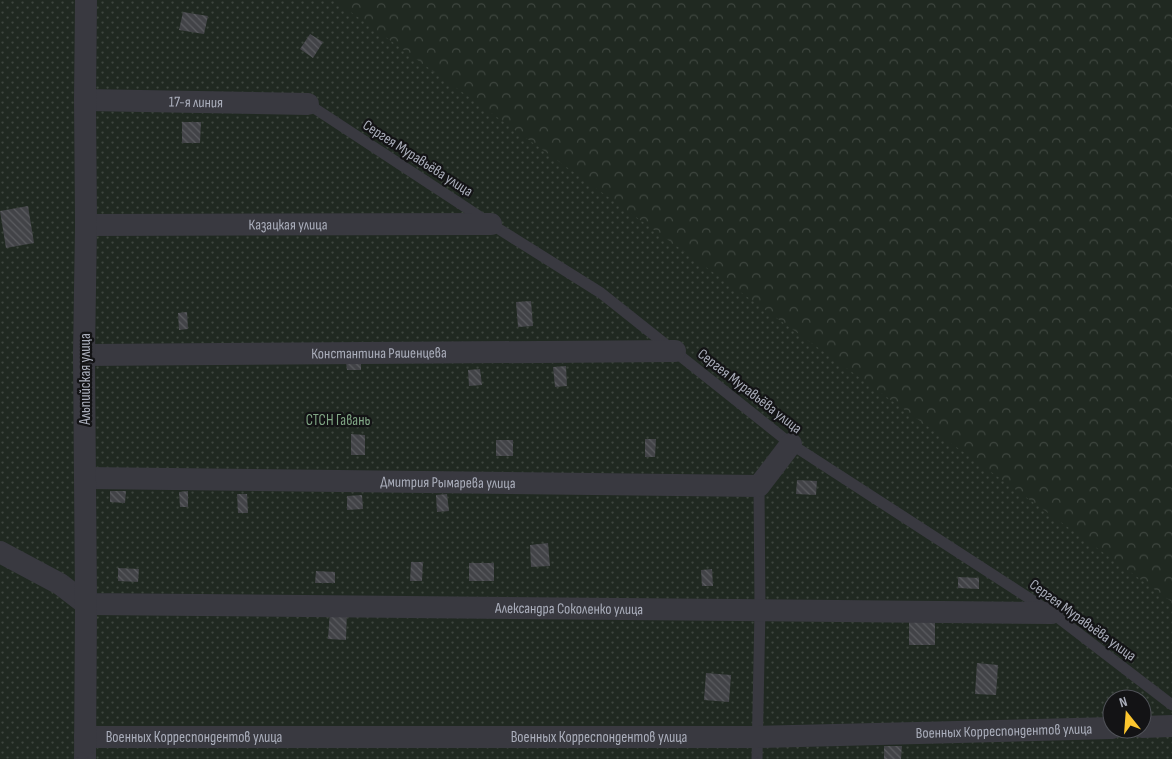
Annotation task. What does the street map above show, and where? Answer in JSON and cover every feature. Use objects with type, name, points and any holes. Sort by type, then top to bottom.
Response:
[{"type":"street","name":"Альпийская улица","points":[[85,759],[86,478],[84,355],[86,0]]},
{"type":"street","name":"17-я линия","points":[[85,100],[308,104]]},
{"type":"street","name":"Казацкая улица","points":[[86,225],[491,224]]},
{"type":"street","name":"Константина Ряшенцева","points":[[84,355],[675,351]]},
{"type":"street","points":[[759,486],[791,444]]},
{"type":"street","name":"Дмитрия Рымарева улица","points":[[86,478],[759,486]]},
{"type":"street","points":[[0,552],[60,584],[86,604]]},
{"type":"street","name":"Александра Соколенко улица","points":[[86,604],[1052,613]]},
{"type":"street","points":[[1152,727],[1172,726]]},
{"type":"street","name":"Военных Корреспондентов улица","points":[[85,737],[757,748],[1102,729]]},
{"type":"lane","name":"Сергея Муравьёва улица","points":[[308,104],[491,224],[601,293],[791,444],[1052,613],[1172,705]]},
{"type":"lane","points":[[757,748],[760,609],[759,486]]},
{"type":"green space","name":"СТСН Гавань","points":[[0,0],[334,0],[1172,602],[1172,759],[0,759]]},
{"type":"green space","points":[[333,0],[1172,0],[1172,608]]},
{"type":"building","points":[[183,12],[208,16],[204,34],[179,30]]},
{"type":"building","points":[[310,34],[323,42],[313,58],[300,49]]},
{"type":"building","points":[[182,122],[201,122],[200,143],[182,143]]},
{"type":"building","points":[[28,206],[34,243],[6,248],[0,211]]},
{"type":"building","points":[[531,301],[533,326],[518,327],[516,302]]},
{"type":"building","points":[[187,312],[188,329],[179,330],[178,313]]},
{"type":"building","points":[[346,362],[361,362],[361,370],[347,370]]},
{"type":"building","points":[[566,366],[567,386],[555,387],[553,367]]},
{"type":"building","points":[[480,369],[482,385],[469,386],[468,370]]},
{"type":"building","points":[[351,434],[365,435],[365,455],[351,455]]},
{"type":"building","points":[[645,439],[656,439],[655,457],[645,457]]},
{"type":"building","points":[[496,440],[513,440],[513,456],[496,456]]},
{"type":"building","points":[[797,480],[817,481],[816,495],[796,494]]},
{"type":"building","points":[[110,491],[126,491],[125,503],[110,502]]},
{"type":"building","points":[[188,491],[188,507],[180,507],[179,492]]},
{"type":"building","points":[[237,494],[247,494],[248,513],[238,513]]},
{"type":"building","points":[[447,494],[449,511],[437,512],[436,495]]},
{"type":"building","points":[[362,495],[363,509],[347,510],[347,496]]},
{"type":"building","points":[[548,543],[550,566],[531,567],[530,545]]},
{"type":"building","points":[[411,562],[423,562],[422,581],[410,581]]},
{"type":"building","points":[[469,563],[494,563],[494,581],[469,581]]},
{"type":"building","points":[[118,568],[139,569],[138,582],[118,581]]},
{"type":"building","points":[[712,569],[713,586],[702,586],[701,570]]},
{"type":"building","points":[[316,571],[335,572],[335,583],[315,583]]},
{"type":"building","points":[[958,577],[979,578],[979,589],[958,588]]},
{"type":"building","points":[[330,610],[347,611],[346,640],[328,639]]},
{"type":"building","points":[[909,618],[935,618],[935,645],[909,645]]},
{"type":"building","points":[[977,663],[998,665],[996,695],[975,694]]},
{"type":"building","points":[[706,673],[731,675],[729,702],[704,700]]},
{"type":"building","points":[[884,746],[902,746],[901,759],[884,759]]}]
